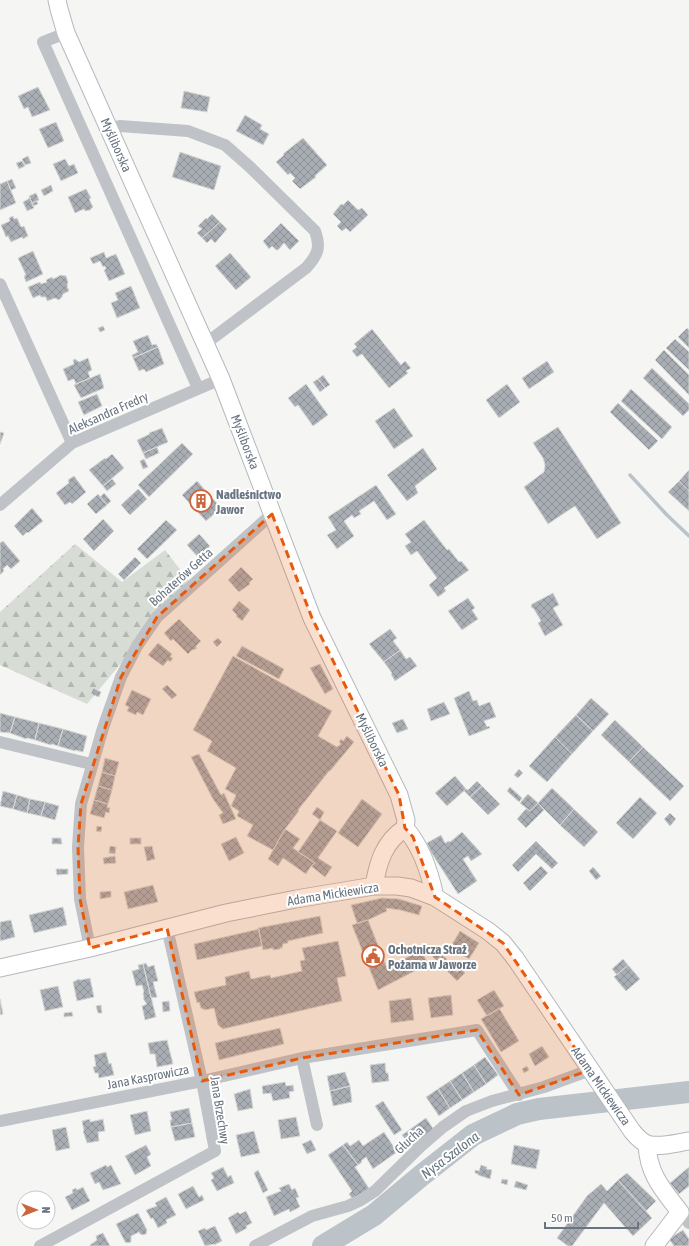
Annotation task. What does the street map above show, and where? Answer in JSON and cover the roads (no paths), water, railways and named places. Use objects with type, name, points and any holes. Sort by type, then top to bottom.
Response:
[{"type":"street","name":"Myśliborska","points":[[57,0],[66,32],[221,379],[312,618],[399,795],[406,820],[405,828]]},
{"type":"street","name":"Myśliborska","points":[[66,32],[43,42],[198,388]]},
{"type":"street","points":[[109,129],[120,126],[188,132],[225,145],[250,167],[314,231],[318,240],[318,249],[315,259],[306,268],[236,319],[205,344]]},
{"type":"street","points":[[0,284],[72,443]]},
{"type":"street","name":"Aleksandra Fredry","points":[[0,505],[72,443],[221,379]]},
{"type":"street","name":"Bohaterów Getta","points":[[90,948],[80,899],[78,847],[81,804],[91,764],[121,677],[137,646],[157,616],[272,514]]},
{"type":"street","points":[[0,742],[91,764]]},
{"type":"street","points":[[374,886],[376,871],[381,855],[398,833],[405,828],[419,846],[432,880],[435,897]]},
{"type":"street","name":"Adama Mickiewicza","points":[[0,968],[280,902],[374,886],[398,886],[411,888],[435,897],[488,931],[503,943],[515,958],[632,1131],[639,1139],[647,1144]]},
{"type":"street","name":"Jana Brzechwy","points":[[40,1246],[214,1151],[202,1081],[167,928]]},
{"type":"street","name":"Jana Kasprowicza","points":[[0,1121],[202,1081],[302,1058],[478,1030],[519,1094]]},
{"type":"street","points":[[302,1058],[317,1124]]},
{"type":"street","name":"Głucha","points":[[255,1246],[312,1216],[348,1206],[361,1200],[375,1191],[421,1146],[466,1111],[592,1073]]},
{"type":"street","points":[[654,1246],[685,1218],[660,1187],[654,1176],[647,1154],[647,1144],[662,1146],[689,1140]]},
{"type":"waterway","points":[[630,475],[667,515],[689,536]]},
{"type":"waterway","name":"Nysa Szalona","points":[[323,1246],[374,1215],[473,1135],[517,1114],[539,1109],[689,1092]]},
{"type":"place","name":"Nadleśnictwo Jawor","points":[[201,501]]},
{"type":"place","name":"Ochotnicza Straż Pożarna w Jaworze","points":[[373,956]]}]
